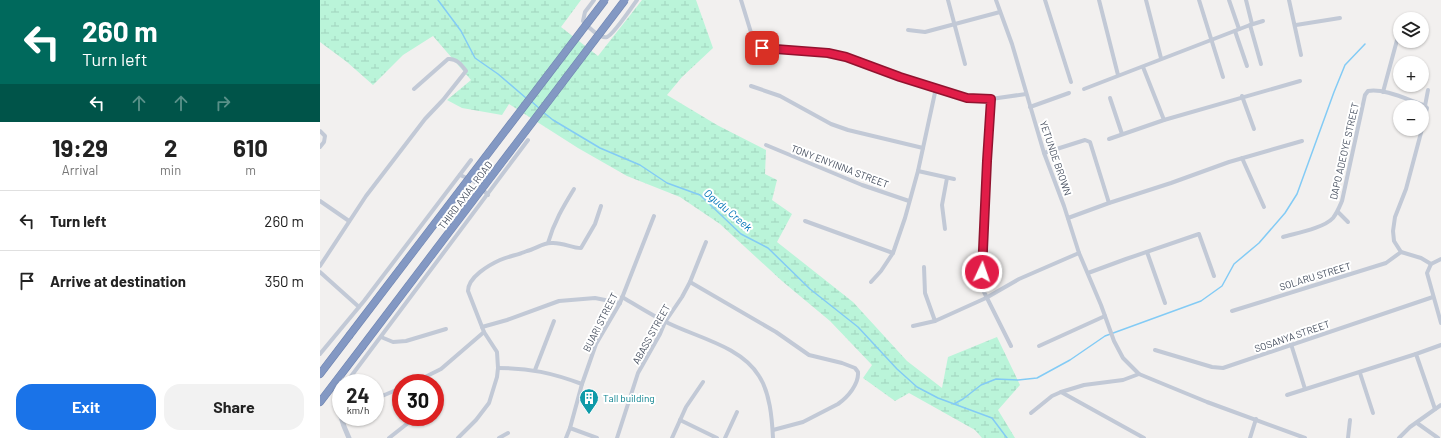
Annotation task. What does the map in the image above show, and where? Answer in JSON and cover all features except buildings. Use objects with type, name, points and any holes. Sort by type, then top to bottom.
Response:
[{"type":"highway","name":"THIRD AXIAL ROAD","points":[[321,372],[605,0]]},
{"type":"highway","name":"THIRD AXIAL ROAD","points":[[320,402],[625,0]]},
{"type":"street","points":[[594,0],[586,12],[584,21],[595,32],[606,37],[614,31],[637,0]]},
{"type":"street","points":[[948,0],[965,64]]},
{"type":"street","name":"YETUNDE BROWN","points":[[996,0],[1012,44],[1044,153],[1079,253],[1114,341],[1123,358],[1140,374]]},
{"type":"street","points":[[1045,0],[1071,82]]},
{"type":"street","points":[[1099,0],[1118,75]]},
{"type":"street","points":[[1146,0],[1161,58]]},
{"type":"street","points":[[1199,0],[1210,40],[1223,77]]},
{"type":"street","points":[[1229,0],[1247,66]]},
{"type":"street","points":[[1246,0],[1261,64]]},
{"type":"street","points":[[1289,0],[1296,25],[1301,55]]},
{"type":"street","points":[[742,1],[753,39],[756,45],[762,48],[828,53],[846,57],[900,77],[967,98],[991,99],[1026,94]]},
{"type":"street","points":[[908,30],[925,32],[1000,12]]},
{"type":"street","points":[[1296,25],[1340,18]]},
{"type":"street","points":[[1084,89],[1118,75],[1143,67],[1161,58],[1251,24],[1263,21]]},
{"type":"street","points":[[1383,92],[1395,48]]},
{"type":"street","points":[[320,266],[366,196],[425,119],[443,100],[466,71],[457,60],[448,59],[414,89]]},
{"type":"street","points":[[1143,67],[1154,91],[1164,120]]},
{"type":"street","points":[[1109,139],[1242,96],[1300,81]]},
{"type":"street","points":[[751,86],[780,96],[831,124],[848,130],[923,148]]},
{"type":"street","points":[[871,282],[881,271],[893,253],[905,218],[918,172],[936,88]]},
{"type":"street","name":"DAPO ADEOYE STREET","points":[[1284,237],[1321,226],[1332,220],[1338,212],[1342,202],[1368,91],[1383,92],[1407,100]]},
{"type":"street","points":[[1030,107],[1069,93]]},
{"type":"street","points":[[1242,96],[1254,129]]},
{"type":"street","points":[[1110,98],[1122,134]]},
{"type":"street","points":[[991,99],[982,272],[986,298],[1011,346]]},
{"type":"street","points":[[320,131],[325,136],[324,142],[320,147]]},
{"type":"street","points":[[1420,136],[1406,189],[1395,217],[1393,231],[1394,241],[1401,252],[1421,258],[1431,264]]},
{"type":"street","points":[[353,374],[528,140]]},
{"type":"street","points":[[1044,153],[1085,140],[1090,142],[1109,203]]},
{"type":"street","points":[[1068,218],[1242,158],[1302,141]]},
{"type":"street","name":"TONY ENYINNA STREET","points":[[766,145],[862,185],[909,201]]},
{"type":"street","points":[[1242,158],[1264,207]]},
{"type":"street","points":[[320,354],[359,307],[471,160]]},
{"type":"street","points":[[918,172],[954,179]]},
{"type":"street","points":[[460,175],[474,181],[488,195]]},
{"type":"street","points":[[945,229],[942,205],[947,178]]},
{"type":"street","points":[[548,243],[557,217],[574,189]]},
{"type":"street","points":[[320,201],[349,221]]},
{"type":"street","points":[[458,438],[476,420],[489,403],[497,377],[498,368],[497,352],[483,329],[468,291],[468,286],[484,270],[501,259],[548,243],[560,243],[581,248],[595,224],[601,206]]},
{"type":"street","points":[[1338,212],[1348,222]]},
{"type":"street","name":"BUARI STREET","points":[[566,438],[596,344],[620,303],[654,216]]},
{"type":"street","points":[[805,220],[893,253]]},
{"type":"street","points":[[1088,273],[1199,234],[1214,276]]},
{"type":"street","name":"ABASS STREET","points":[[617,438],[638,373],[665,322],[690,282],[706,242]]},
{"type":"street","points":[[1147,252],[1165,303]]},
{"type":"street","name":"SOLARU STREET","points":[[1232,311],[1386,263],[1401,252]]},
{"type":"street","points":[[913,326],[935,321],[986,298],[1019,279],[1079,253]]},
{"type":"street","points":[[1441,259],[1431,264],[1427,273],[1441,323]]},
{"type":"street","points":[[924,267],[925,293],[935,321]]},
{"type":"street","points":[[320,272],[359,307]]},
{"type":"street","points":[[690,282],[776,332],[809,355],[842,363],[855,368],[858,372],[857,380],[844,400],[799,424],[773,430]]},
{"type":"street","points":[[622,297],[665,322],[713,342],[738,355],[754,368],[760,377],[769,403],[773,438]]},
{"type":"street","name":"SOSANYA STREET","points":[[1156,350],[1212,367],[1223,368],[1433,297]]},
{"type":"street","points":[[431,374],[441,369],[483,329],[559,301],[594,298],[620,303]]},
{"type":"street","points":[[1039,346],[1105,318]]},
{"type":"street","points":[[535,370],[554,321]]},
{"type":"street","points":[[381,337],[393,342],[406,341],[446,329]]},
{"type":"street","points":[[1291,344],[1305,389]]},
{"type":"street","points":[[1287,395],[1360,373],[1441,345]]},
{"type":"street","points":[[1416,354],[1435,409]]},
{"type":"street","points":[[498,368],[535,370],[556,374],[582,384]]},
{"type":"street","points":[[343,374],[345,370]]},
{"type":"street","points":[[1360,373],[1373,413]]},
{"type":"street","points":[[1032,413],[1052,396],[1061,392],[1084,385],[1123,380],[1140,374],[1207,402],[1304,438]]},
{"type":"street","points":[[672,438],[686,407],[703,382]]},
{"type":"street","points":[[1061,392],[1144,438]]},
{"type":"street","points":[[1399,438],[1441,405]]},
{"type":"street","points":[[725,438],[738,412]]},
{"type":"street","points":[[1250,438],[1256,419]]},
{"type":"street","points":[[680,420],[717,438]]},
{"type":"street","points":[[1348,438],[1350,420]]},
{"type":"street","points":[[1417,423],[1438,438]]},
{"type":"street","points":[[344,426],[348,438]]},
{"type":"street","points":[[389,438],[404,426]]},
{"type":"street","points":[[570,428],[597,438]]},
{"type":"street","points":[[500,438],[508,433]]},
{"type":"green space","points":[[320,0],[581,0],[561,27],[598,56],[642,0],[696,0],[713,48],[682,77],[667,95],[717,125],[766,150],[765,174],[777,180],[772,200],[792,214],[777,242],[853,302],[907,361],[942,388],[948,357],[997,337],[1020,385],[998,410],[1015,438],[982,438],[975,430],[909,393],[895,401],[863,378],[872,365],[830,321],[782,281],[720,224],[680,197],[627,176],[578,148],[509,104],[502,115],[462,108],[447,100],[471,80],[433,36],[403,55],[373,85],[347,62],[320,42]]},
{"type":"waterway","name":"Ogudu Creek","points":[[438,0],[461,31],[475,58],[498,74],[526,98]]},
{"type":"waterway","points":[[954,404],[981,385],[996,379],[1018,380],[1037,378],[1070,360],[1105,336],[1201,301],[1222,286],[1234,264],[1259,243],[1285,213],[1297,194],[1345,65],[1365,44]]},
{"type":"waterway","name":"Ogudu Creek","points":[[531,101],[540,109]]},
{"type":"waterway","name":"Ogudu Creek","points":[[543,112],[553,120],[600,148],[640,165],[667,183],[700,195],[741,234],[768,248],[810,289],[858,327],[897,369],[917,387],[938,398],[992,418],[1007,438]]},
{"type":"place","name":"Tall building","points":[[589,415]]},
{"type":"route","points":[[762,48],[769,50],[828,53],[846,57],[900,77],[967,98],[991,99],[982,272]]}]
